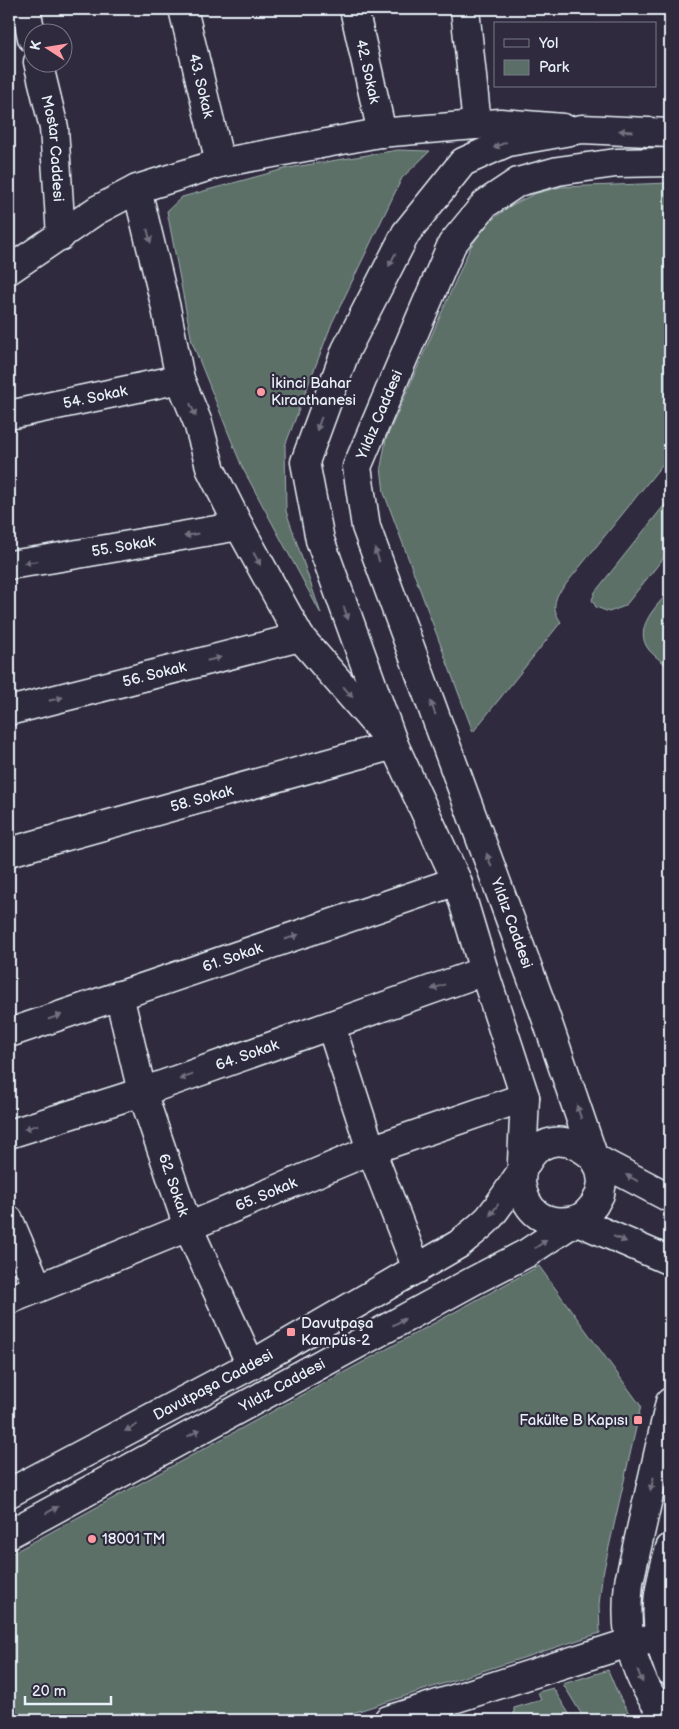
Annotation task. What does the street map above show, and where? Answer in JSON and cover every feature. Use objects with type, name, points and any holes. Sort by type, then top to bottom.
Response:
[{"type":"street","points":[[26,9],[29,22]]},
{"type":"street","name":"43. Sokak","points":[[184,9],[220,163]]},
{"type":"street","name":"42. Sokak","points":[[354,9],[382,133]]},
{"type":"street","points":[[465,9],[477,125]]},
{"type":"street","name":"Mostar Caddesi","points":[[40,72],[54,128],[61,236]]},
{"type":"street","points":[[9,270],[97,210],[137,189],[220,163],[382,133],[500,123],[670,133]]},
{"type":"street","points":[[582,129],[508,142],[463,162],[406,233],[346,350],[305,462],[320,540],[394,745],[457,880],[524,1097],[520,1183],[523,1196],[529,1207],[538,1216],[562,1223],[575,1220],[670,1261]]},
{"type":"street","name":"Yıldız Caddesi","points":[[9,1534],[466,1285],[527,1254],[586,1214],[600,1194],[602,1182],[600,1169],[594,1158],[543,1009],[366,527],[358,467],[452,244],[485,204],[518,182],[558,171],[616,163],[670,162]]},
{"type":"street","points":[[137,189],[166,308],[180,379],[198,423],[211,470],[239,526],[300,637],[394,745]]},
{"type":"street","name":"54. Sokak","points":[[9,416],[180,379]]},
{"type":"street","name":"55. Sokak","points":[[9,565],[49,560],[239,526]]},
{"type":"street","name":"56. Sokak","points":[[9,710],[300,637]]},
{"type":"street","name":"58. Sokak","points":[[9,852],[394,745]]},
{"type":"street","name":"61. Sokak","points":[[9,1033],[457,880]]},
{"type":"street","name":"64. Sokak","points":[[9,1134],[142,1092],[484,971]]},
{"type":"street","name":"62. Sokak","points":[[119,995],[142,1092],[188,1227],[251,1365]]},
{"type":"street","points":[[331,1026],[371,1150],[418,1269]]},
{"type":"street","name":"65. Sokak","points":[[9,1300],[371,1150],[524,1097]]},
{"type":"street","points":[[522,1170],[536,1150],[554,1142],[573,1143],[585,1149],[594,1158],[670,1198]]},
{"type":"street","name":"Davutpaşa Caddesi","points":[[9,1493],[251,1365],[459,1244],[487,1219],[522,1170]]},
{"type":"street","points":[[9,1220],[38,1288]]},
{"type":"street","points":[[668,1720],[655,1704],[642,1682],[634,1661],[627,1630],[626,1606],[629,1582],[670,1402]]},
{"type":"street","points":[[670,1548],[661,1579],[657,1611],[659,1638],[670,1671]]},
{"type":"street","points":[[388,1720],[630,1643],[659,1638]]},
{"type":"green space","points":[[398,150],[430,151],[402,178],[332,323],[285,446],[286,511],[321,614],[242,467],[192,342],[167,211],[182,197],[288,168]]},
{"type":"green space","points":[[670,183],[670,455],[558,594],[555,608],[561,622],[473,732],[384,493],[381,467],[386,439],[470,248],[488,223],[510,206],[534,194],[560,187]]},
{"type":"green space","points":[[670,498],[670,550],[625,606],[609,612],[596,607],[592,600],[595,592]]},
{"type":"green space","points":[[670,590],[670,629],[667,633],[670,636],[670,668],[649,650],[644,642],[643,634],[648,618]]},
{"type":"green space","points":[[539,1266],[641,1406],[602,1578],[599,1605],[600,1633],[331,1720],[9,1720],[9,1555]]},
{"type":"green space","points":[[608,1670],[618,1694],[633,1720],[585,1720],[563,1684]]},
{"type":"green space","points":[[553,1688],[573,1720],[514,1720],[514,1708],[541,1700],[538,1692]]},
{"type":"place","name":"İkinci Bahar Kıraathanesi","points":[[261,392]]},
{"type":"place","name":"Davutpaşa Kampüs-2","points":[[291,1332]]},
{"type":"place","name":"Fakülte B Kapısı","points":[[638,1420]]},
{"type":"place","name":"18001 TM","points":[[92,1539]]}]
